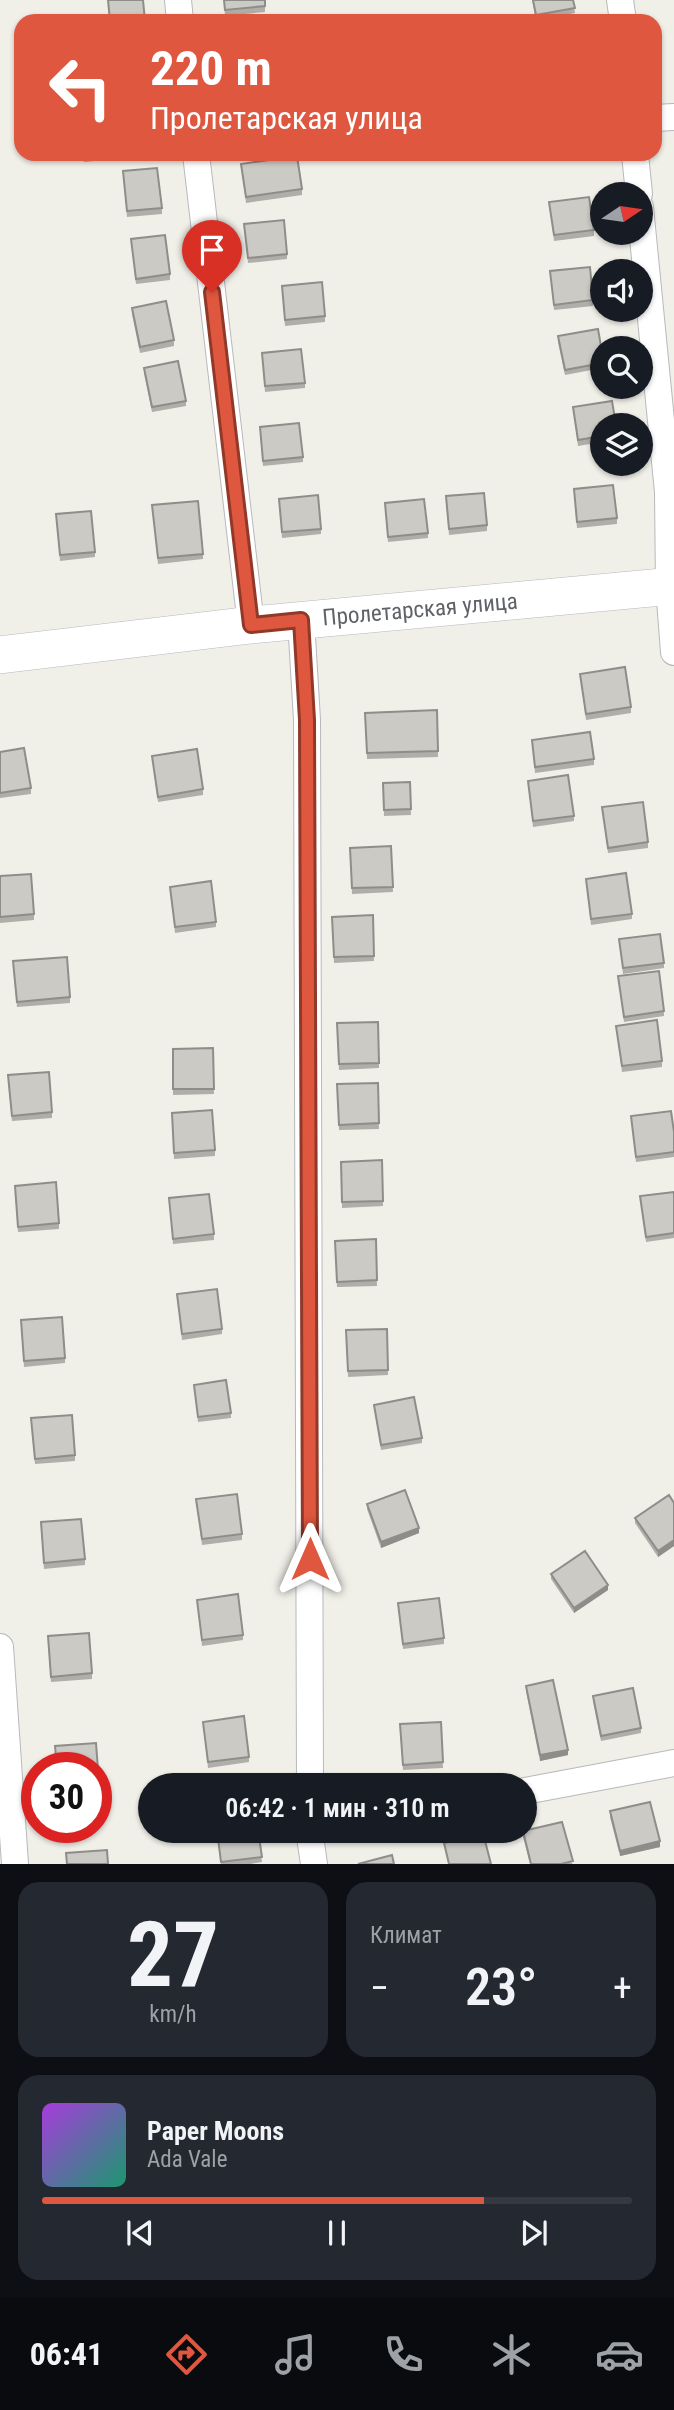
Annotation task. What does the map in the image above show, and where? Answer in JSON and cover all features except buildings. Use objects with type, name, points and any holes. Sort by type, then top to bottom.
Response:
[{"type":"street","points":[[197,161],[251,625]]},
{"type":"street","points":[[636,161],[638,182]]},
{"type":"street","points":[[644,245],[668,492],[674,652]]},
{"type":"street","name":"Пролетарская улица","points":[[0,655],[251,625],[671,586]]},
{"type":"street","points":[[301,620],[307,720],[310,1773]]},
{"type":"street","points":[[0,1647],[15,1864]]},
{"type":"street","points":[[537,1789],[674,1763]]},
{"type":"street","points":[[312,1843],[314,1864]]},
{"type":"route","points":[[212,292],[251,625],[301,620],[307,720],[310,1559]]}]
